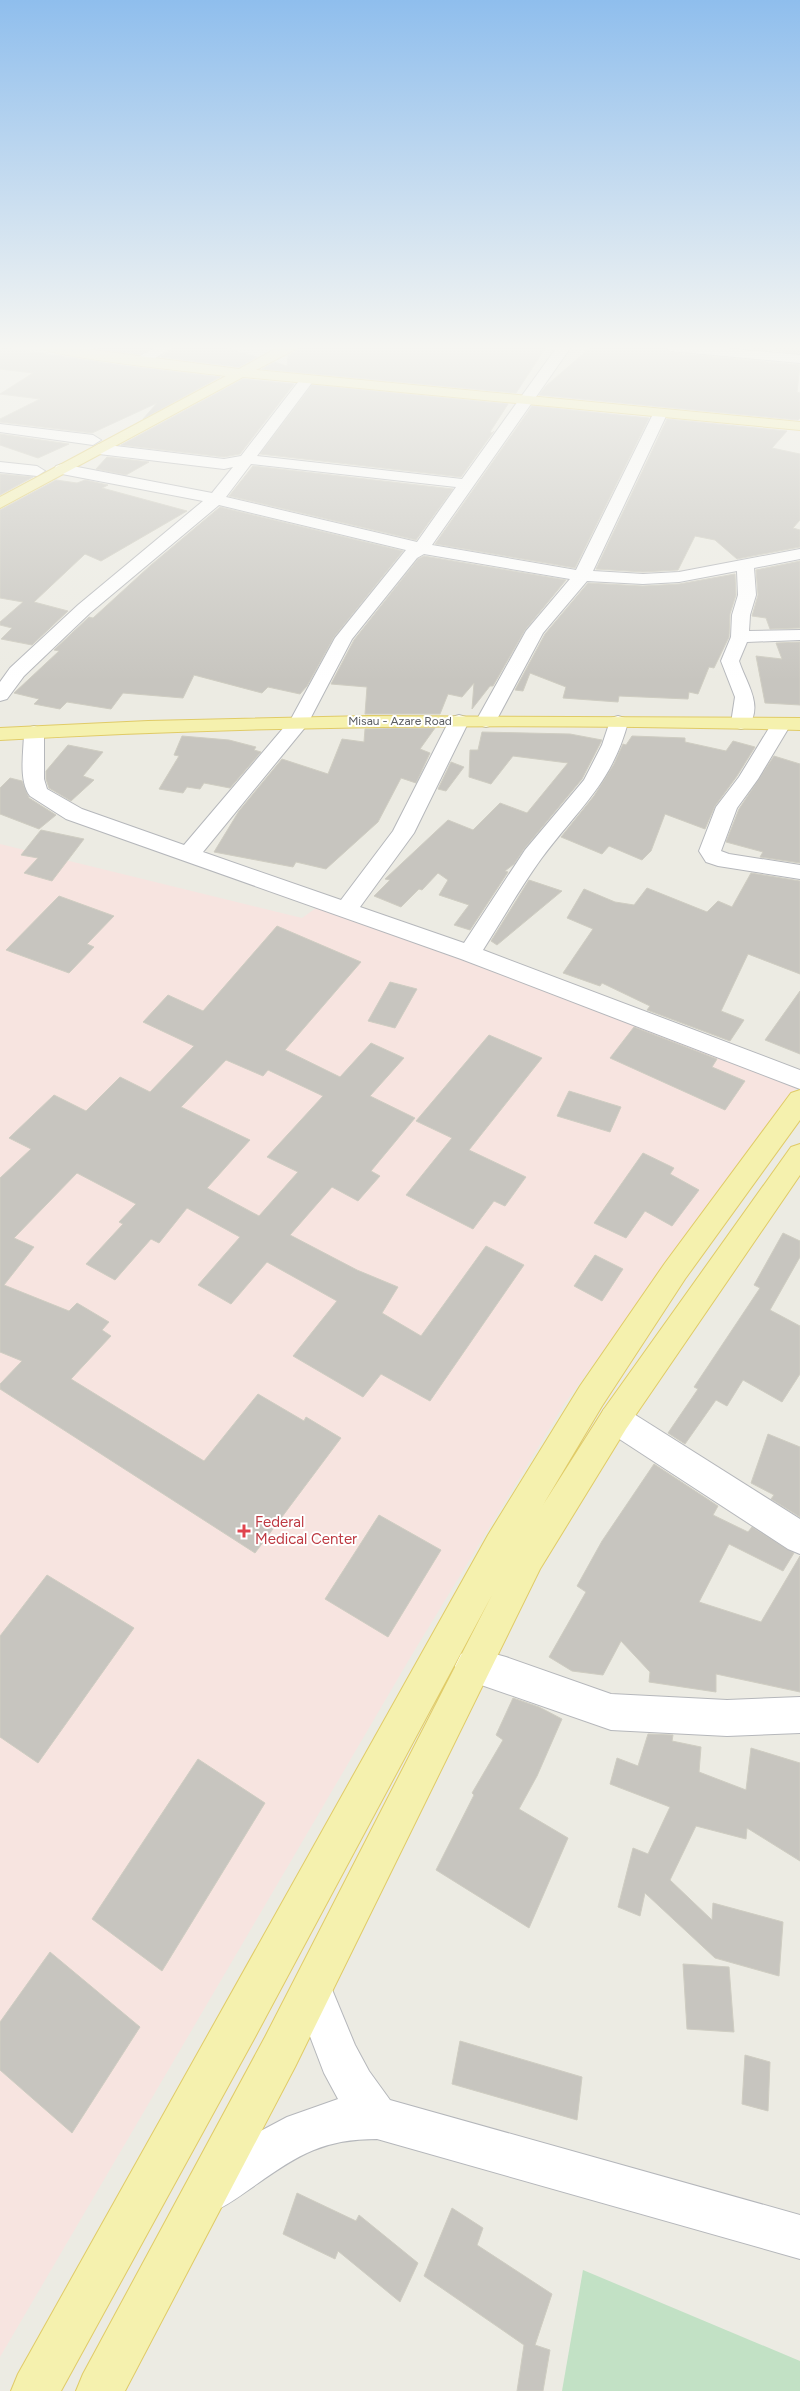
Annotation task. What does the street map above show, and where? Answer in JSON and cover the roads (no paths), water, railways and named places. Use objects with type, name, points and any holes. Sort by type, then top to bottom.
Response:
[{"type":"main road","points":[[0,492],[36,471],[65,459]]},
{"type":"main road","points":[[0,503],[62,469],[77,459]]},
{"type":"main road","name":"Misau - Azare Road","points":[[0,734],[155,725],[300,721],[486,720],[791,724]]},
{"type":"main road","points":[[35,2391],[239,2024],[500,1546],[596,1388],[675,1271],[800,1100]]},
{"type":"main road","points":[[100,2391],[312,1989],[528,1558],[615,1419],[800,1154]]},
{"type":"street","points":[[187,459],[224,464],[247,459],[467,484]]},
{"type":"street","points":[[0,695],[17,672],[84,609],[216,499],[247,459]]},
{"type":"street","points":[[188,855],[300,721],[344,638],[411,554],[421,548],[485,459]]},
{"type":"street","points":[[486,720],[536,631],[582,576],[639,459]]},
{"type":"street","points":[[0,467],[36,471]]},
{"type":"street","points":[[62,469],[216,499],[421,548],[582,576],[643,579],[679,577],[800,554]]},
{"type":"street","points":[[741,723],[746,696],[730,660],[740,637],[740,616],[748,586],[745,565]]},
{"type":"street","points":[[740,637],[800,635]]},
{"type":"street","points":[[347,908],[403,833],[459,721]]},
{"type":"street","points":[[470,953],[533,855],[593,782],[612,745],[618,722]]},
{"type":"street","points":[[791,724],[728,807],[710,851],[714,857],[726,861],[800,872]]},
{"type":"street","points":[[34,732],[34,779],[37,792],[74,814],[188,855],[347,908],[470,953],[800,1080]]},
{"type":"street","points":[[615,1419],[800,1538]]},
{"type":"street","points":[[473,1666],[506,1675],[611,1712],[727,1718],[800,1715]]},
{"type":"street","points":[[312,1989],[339,2058],[354,2086],[377,2118]]},
{"type":"street","points":[[204,2196],[256,2158],[307,2130],[336,2120],[377,2118],[800,2237]]},
{"type":"place","name":"Federal Medical Center","points":[[244,1531]]}]
